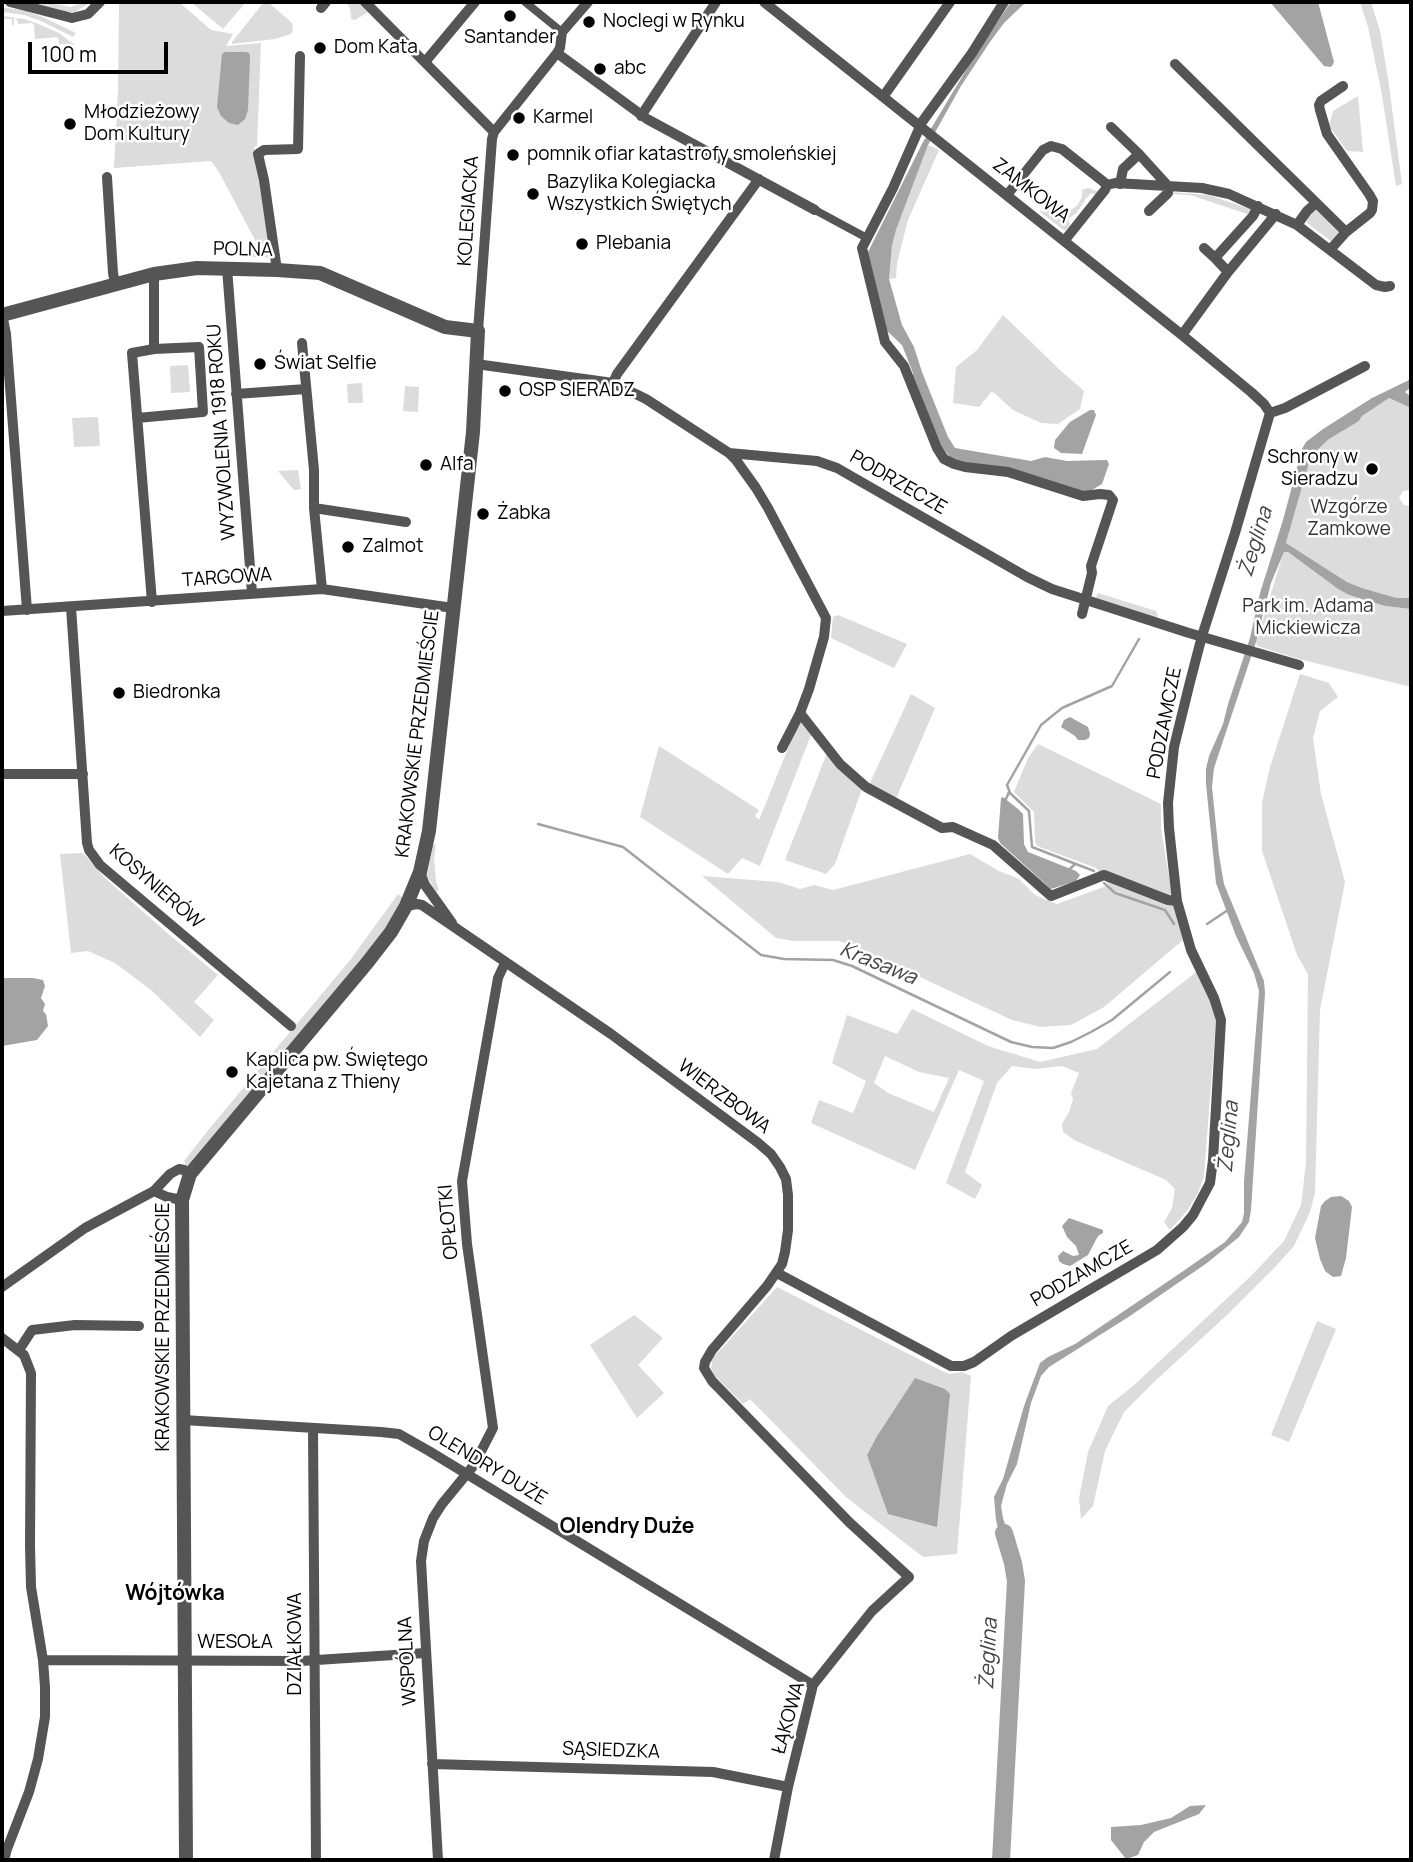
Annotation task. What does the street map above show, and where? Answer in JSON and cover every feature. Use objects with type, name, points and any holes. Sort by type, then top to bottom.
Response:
[{"type":"street","points":[[10,2],[72,18],[88,13],[100,2]]},
{"type":"street","points":[[365,2],[494,132]]},
{"type":"street","points":[[425,62],[475,2]]},
{"type":"street","points":[[525,2],[562,32],[588,2]]},
{"type":"street","points":[[641,116],[716,2]]},
{"type":"street","name":"ZAMKOWA","points":[[764,2],[1182,335],[1251,392],[1270,413]]},
{"type":"street","points":[[883,97],[950,2]]},
{"type":"street","points":[[1004,2],[922,127],[862,248],[885,342],[904,366],[937,448],[944,458],[965,467],[1008,472],[1083,496],[1109,495],[1113,500],[1091,566],[1093,573],[1082,614]]},
{"type":"street","name":"KOLEGIACKA","points":[[478,331],[494,132],[557,53],[562,32]]},
{"type":"street","points":[[557,53],[641,116],[867,238]]},
{"type":"street","points":[[277,270],[258,153],[264,150],[298,149],[300,56]]},
{"type":"street","points":[[1175,64],[1346,232]]},
{"type":"street","points":[[1330,250],[1346,232],[1373,210],[1373,201],[1369,194],[1327,134],[1320,110],[1321,101],[1343,86]]},
{"type":"street","points":[[1111,127],[1168,186],[1168,192],[1149,211]]},
{"type":"street","points":[[1007,195],[1043,150],[1051,146],[1062,149],[1107,185],[1168,186],[1218,191],[1258,206],[1297,225],[1376,285],[1390,286]]},
{"type":"street","points":[[1120,184],[1123,169],[1139,154]]},
{"type":"street","points":[[107,177],[115,283]]},
{"type":"street","points":[[613,383],[759,179]]},
{"type":"street","points":[[1065,240],[1107,185]]},
{"type":"street","points":[[1297,225],[1316,203]]},
{"type":"street","points":[[1215,258],[1253,216],[1258,206]]},
{"type":"street","points":[[1182,335],[1228,272],[1276,214]]},
{"type":"street","points":[[1204,248],[1228,272]]},
{"type":"street","name":"POLNA","points":[[2,314],[154,274],[197,268],[228,268],[320,274],[446,327],[478,331]]},
{"type":"street","name":"WYZWOLENIA 1918 ROKU","points":[[228,268],[252,593]]},
{"type":"street","points":[[154,274],[154,349]]},
{"type":"street","points":[[2,314],[6,334],[27,610]]},
{"type":"street","name":"KRAKOWSKIE PRZEDMIEŚCIE","points":[[186,1860],[184,1172],[391,932],[406,906],[420,872],[429,831],[473,432],[478,331]]},
{"type":"street","points":[[302,343],[322,589]]},
{"type":"street","points":[[137,418],[203,412],[199,346],[132,353],[137,418],[152,601]]},
{"type":"street","name":"PODRZECZE","points":[[476,365],[613,383],[666,411],[729,453],[817,461],[837,468],[1052,589],[1299,665]]},
{"type":"street","points":[[1270,413],[1285,408],[1366,366]]},
{"type":"street","points":[[236,394],[306,389]]},
{"type":"street","name":"PODZAMCZE","points":[[777,1273],[951,1366],[964,1366],[1157,1250],[1193,1215],[1210,1183],[1221,1020],[1214,998],[1191,950],[1177,901],[1168,803],[1174,747],[1202,636],[1270,413]]},
{"type":"street","points":[[729,453],[768,508],[826,618],[820,653],[800,713],[782,748]]},
{"type":"street","points":[[314,508],[406,522]]},
{"type":"street","name":"TARGOWA","points":[[2,611],[322,589],[453,608]]},
{"type":"street","name":"KOSYNIERÓW","points":[[71,607],[87,843],[94,857],[291,1026]]},
{"type":"street","points":[[800,713],[840,764],[866,787],[942,828],[953,827],[993,845],[1051,896],[1104,875],[1177,901]]},
{"type":"street","points":[[2,774],[83,774]]},
{"type":"street","name":"WIERZBOWA","points":[[420,872],[425,885],[455,928]]},
{"type":"street","name":"WIERZBOWA","points":[[406,906],[422,905],[611,1034],[771,1154],[786,1179],[788,1230],[785,1252],[777,1273],[712,1350],[705,1362],[706,1373],[849,1522],[909,1577]]},
{"type":"street","name":"OPŁOTKI","points":[[467,1474],[491,1433],[493,1423],[467,1244],[463,1172],[498,978],[505,963]]},
{"type":"street","points":[[2,1287],[85,1228],[154,1191],[170,1174],[184,1172]]},
{"type":"street","points":[[154,1191],[182,1200]]},
{"type":"street","points":[[19,1350],[32,1330],[75,1325],[139,1326]]},
{"type":"street","points":[[2,1338],[24,1355],[31,1373],[30,1546],[32,1587],[43,1660],[45,1717],[29,1792],[6,1849],[5,1860]]},
{"type":"street","name":"OLENDRY DUŻE","points":[[183,1420],[399,1434],[813,1685]]},
{"type":"street","name":"DZIAŁKOWA","points":[[313,1428],[316,1860]]},
{"type":"street","name":"WSPÓLNA","points":[[438,1860],[421,1571],[424,1541],[430,1523],[467,1474]]},
{"type":"street","name":"ŁĄKOWA","points":[[774,1860],[788,1787],[813,1685],[872,1611],[909,1577]]},
{"type":"street","name":"WESOŁA","points":[[43,1660],[314,1660],[425,1653]]},
{"type":"street","name":"SĄSIEDZKA","points":[[432,1764],[713,1772],[788,1787]]},
{"type":"green space","points":[[33,2],[71,7],[91,2],[75,12],[67,12]]},
{"type":"green space","points":[[179,2],[211,30],[233,34],[226,46],[261,43],[257,146],[254,147],[275,258],[250,257],[256,242],[211,161],[114,168],[119,3]]},
{"type":"green space","points":[[191,2],[246,2],[223,29]]},
{"type":"green space","points":[[264,2],[268,2],[292,23],[291,34],[275,39],[232,44],[232,42]]},
{"type":"green space","points":[[346,2],[359,2],[368,12],[355,20],[351,19],[350,8]]},
{"type":"green space","points":[[1360,2],[1371,2],[1380,31],[1402,184],[1396,186],[1382,95]]},
{"type":"green space","points":[[2,7],[43,17],[76,33],[73,37],[24,15],[2,12]]},
{"type":"green space","points":[[2,16],[24,19],[36,23],[59,33],[75,45],[59,44],[58,37],[35,39],[34,24],[18,24],[14,18],[12,25],[12,19],[2,19]]},
{"type":"green space","points":[[1358,96],[1363,152],[1347,151],[1329,126],[1333,111]]},
{"type":"green space","points":[[928,145],[939,150],[908,220],[896,278],[889,279],[896,230]]},
{"type":"green space","points":[[1082,190],[1101,190],[1095,198],[1093,193],[1090,194],[1078,212],[1068,219],[1070,225],[1065,231],[1040,212],[1047,209],[1050,215],[1063,215],[1077,206]]},
{"type":"green space","points":[[1171,192],[1209,195],[1253,210],[1250,215],[1190,195]]},
{"type":"green space","points":[[1316,210],[1340,231],[1332,242],[1307,223],[1308,217]]},
{"type":"green space","points":[[1003,315],[1084,391],[1080,409],[1058,424],[1041,423],[1013,410],[992,391],[979,407],[953,403],[956,367],[977,350]]},
{"type":"green space","points":[[188,365],[190,392],[171,393],[170,366]]},
{"type":"green space","points":[[362,383],[363,403],[348,403],[347,384]]},
{"type":"green space","points":[[405,386],[419,387],[418,412],[403,411]]},
{"type":"green space","name":"Wzgórze Zamkowe","points":[[1389,398],[1411,408],[1411,490],[1403,491],[1399,498],[1404,505],[1411,506],[1411,598],[1397,598],[1347,582],[1286,543],[1310,459],[1331,437],[1359,421],[1362,416]]},
{"type":"green space","points":[[98,417],[100,446],[74,447],[72,418]]},
{"type":"green space","points":[[298,470],[301,489],[294,490],[278,471]]},
{"type":"green space","name":"Park im. Adama Mickiewicza","points":[[1284,551],[1349,595],[1385,606],[1411,609],[1411,687],[1257,646]]},
{"type":"green space","points":[[1098,593],[1156,611],[1158,616],[1155,618],[1097,600]]},
{"type":"green space","points":[[838,615],[907,644],[894,668],[831,638],[833,617]]},
{"type":"green space","points":[[1300,674],[1329,683],[1338,697],[1320,711],[1313,738],[1321,794],[1345,882],[1320,1010],[1315,1193],[1310,1212],[1294,1246],[1226,1316],[1124,1412],[1105,1451],[1093,1506],[1081,1519],[1079,1498],[1088,1452],[1108,1406],[1251,1276],[1284,1241],[1301,1205],[1306,1163],[1308,974],[1297,955],[1262,851],[1262,803],[1270,767]]},
{"type":"green space","points":[[911,694],[935,708],[895,801],[869,785]]},
{"type":"green space","points":[[800,719],[811,735],[760,866],[742,858],[728,874],[640,817],[659,746],[759,810],[755,816],[759,820]]},
{"type":"green space","points":[[1038,744],[1161,804],[1161,828],[1173,901],[1183,940],[1104,1007],[1071,1025],[1041,1027],[1012,1020],[839,941],[793,941],[776,938],[702,876],[778,882],[800,889],[814,885],[833,890],[970,854],[1019,879],[1035,895],[1057,904],[1109,885],[1096,868],[1037,846],[1034,812],[1014,792],[1028,758]]},
{"type":"green space","points":[[827,753],[862,789],[835,864],[826,874],[785,860]]},
{"type":"green space","points":[[436,844],[434,858],[439,890],[436,892],[427,876],[433,845]]},
{"type":"green space","points":[[83,853],[105,878],[218,975],[194,1002],[214,1020],[200,1037],[151,990],[115,963],[88,951],[71,953],[60,854]]},
{"type":"green space","points":[[398,894],[403,898],[396,913],[373,946],[186,1166],[184,1161],[351,959]]},
{"type":"green space","points":[[1204,966],[1216,1019],[1204,1177],[1187,1211],[1170,1230],[1164,1222],[1172,1208],[1175,1189],[1166,1180],[1074,1140],[1063,1132],[1062,1124],[1069,1112],[1073,1099],[1071,1093],[1079,1073],[1062,1066],[1035,1069],[1012,1066],[997,1083],[965,1172],[982,1185],[975,1199],[946,1183],[984,1081],[959,1070],[915,1170],[811,1123],[819,1100],[853,1113],[866,1081],[832,1063],[847,1015],[897,1034],[912,1009],[988,1046],[1040,1062],[1097,1049]],"holes":[[[885,1056],[919,1072],[949,1078],[934,1112],[888,1093],[874,1083]]]},
{"type":"green space","points":[[777,1287],[944,1372],[962,1372],[971,1376],[957,1554],[923,1557],[846,1497],[750,1399],[743,1404],[714,1375],[711,1368],[713,1358]],"holes":[[[915,1379],[949,1394],[944,1444],[867,1455]]]},
{"type":"green space","points":[[634,1315],[663,1338],[638,1365],[664,1393],[637,1418],[590,1345]]},
{"type":"green space","points":[[1317,1321],[1336,1329],[1289,1442],[1271,1435]]},
{"type":"shaded area","points":[[1011,2],[1026,2],[1004,23],[990,42],[961,86],[928,145],[896,230],[889,279],[902,325],[914,347],[948,437],[955,448],[1031,461],[1045,457],[1067,461],[1107,460],[1109,464],[1102,484],[1087,493],[960,462],[950,457],[942,447],[912,378],[913,373],[902,345],[886,330],[867,254],[923,142],[975,55]]},
{"type":"shaded area","points":[[1270,2],[1318,2],[1334,62],[1332,66],[1324,66]]},
{"type":"shaded area","points":[[246,52],[250,56],[248,110],[245,119],[238,125],[229,123],[221,116],[217,107],[222,54]]},
{"type":"shaded area","points":[[1411,379],[1411,387],[1405,392],[1411,397],[1411,408],[1389,398],[1316,451],[1310,459],[1286,543],[1347,582],[1397,598],[1411,598],[1411,609],[1385,606],[1349,595],[1288,552],[1284,552],[1271,583],[1256,642],[1214,768],[1212,787],[1224,884],[1264,981],[1265,993],[1249,1222],[1239,1237],[1207,1263],[1049,1367],[1041,1376],[1031,1403],[1017,1464],[1007,1484],[1001,1506],[1015,1554],[1005,1556],[996,1520],[994,1497],[1003,1479],[1024,1406],[1040,1363],[1075,1344],[1225,1242],[1242,1222],[1259,991],[1216,883],[1206,769],[1250,638],[1260,593],[1302,449],[1306,442],[1323,429],[1372,398]]},
{"type":"shaded area","points":[[1094,410],[1096,415],[1082,454],[1061,453],[1054,448],[1055,440],[1070,422]]},
{"type":"shaded area","points":[[1070,717],[1088,727],[1089,738],[1078,740],[1061,727],[1064,720]]},
{"type":"shaded area","points":[[1003,797],[1023,814],[1024,844],[1028,852],[1076,871],[1080,875],[1076,881],[1051,889],[1000,843],[998,838]]},
{"type":"shaded area","points":[[2,978],[43,980],[45,986],[41,998],[45,1004],[43,1011],[48,1026],[37,1040],[2,1046]]},
{"type":"shaded area","points":[[1341,1196],[1349,1201],[1352,1207],[1346,1258],[1341,1276],[1333,1277],[1325,1271],[1315,1238],[1321,1206],[1331,1197]]},
{"type":"shaded area","points":[[1069,1218],[1103,1230],[1088,1255],[1070,1266],[1059,1261],[1058,1256],[1063,1251],[1073,1256],[1079,1255],[1062,1226]]},
{"type":"shaded area","points":[[915,1378],[945,1389],[950,1394],[937,1527],[888,1514],[867,1455]]},
{"type":"shaded area","points":[[1206,1805],[1199,1814],[1154,1832],[1144,1842],[1138,1855],[1126,1859],[1111,1840],[1111,1827],[1141,1825],[1171,1818],[1190,1806]]},
{"type":"waterway","points":[[1094,871],[1032,847],[1029,811],[1010,793],[1007,785],[1041,725],[1062,708],[1112,686],[1139,639]]},
{"type":"waterway","points":[[1006,799],[1009,792]]},
{"type":"waterway","name":"Krasawa","points":[[538,824],[623,847],[761,955],[784,959],[833,960],[852,966],[1011,1042],[1032,1047],[1053,1048],[1091,1032],[1112,1020],[1170,972]]},
{"type":"waterway","points":[[1070,869],[1075,864]]},
{"type":"waterway","points":[[1104,883],[1115,893],[1165,910],[1174,924]]},
{"type":"waterway","name":"Krasawa","points":[[1207,924],[1228,910]]},
{"type":"waterway","name":"Żeglina","points":[[1001,1860],[1016,1581],[1004,1533]]},
{"type":"place","name":"Santander","points":[[510,16]]},
{"type":"place","name":"Noclegi w Rynku","points":[[589,22]]},
{"type":"place","name":"Dom Kata","points":[[320,48]]},
{"type":"place","name":"abc","points":[[600,69]]},
{"type":"place","name":"Karmel","points":[[519,118]]},
{"type":"place","name":"Młodzieżowy Dom Kultury","points":[[70,124]]},
{"type":"place","name":"pomnik ofiar katastrofy smoleńskiej","points":[[513,155]]},
{"type":"place","name":"Bazylika Kolegiacka Wszystkich Świętych","points":[[533,194]]},
{"type":"place","name":"Plebania","points":[[582,244]]},
{"type":"place","name":"Świat Selfie","points":[[260,364]]},
{"type":"place","name":"OSP SIERADZ","points":[[505,391]]},
{"type":"place","name":"Alfa","points":[[426,465]]},
{"type":"place","name":"Schrony w Sieradzu","points":[[1372,469]]},
{"type":"place","name":"Żabka","points":[[483,514]]},
{"type":"place","name":"Zalmot","points":[[348,547]]},
{"type":"place","name":"Biedronka","points":[[119,693]]},
{"type":"place","name":"Kaplica pw. Świętego Kajetana z Thieny","points":[[232,1072]]},
{"type":"district","name":"Olendry Duże","points":[[627,1527]]},
{"type":"district","name":"Wójtówka","points":[[175,1594]]}]
